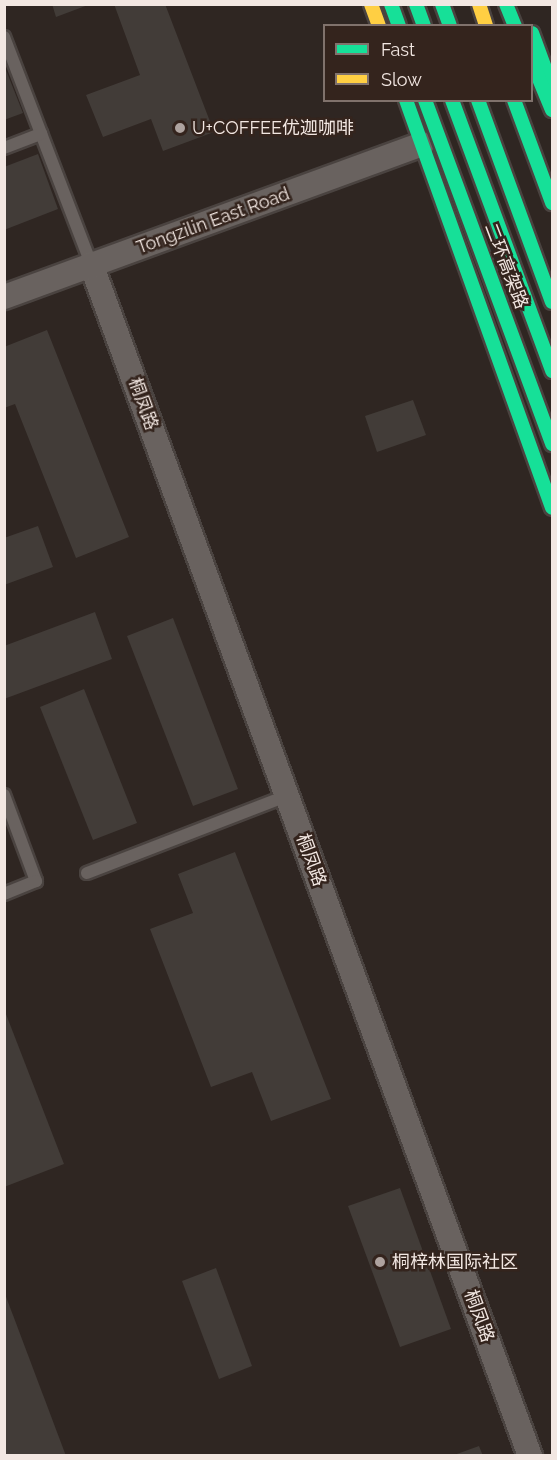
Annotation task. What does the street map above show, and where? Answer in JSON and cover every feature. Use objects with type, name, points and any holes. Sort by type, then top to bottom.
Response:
[{"type":"main road","points":[[371,4],[378,24]]},
{"type":"main road","points":[[391,4],[398,24]]},
{"type":"main road","points":[[416,4],[423,24]]},
{"type":"main road","points":[[442,4],[449,24]]},
{"type":"main road","points":[[479,4],[485,24]]},
{"type":"main road","points":[[499,4],[506,24]]},
{"type":"main road","points":[[506,4],[515,24]]},
{"type":"main road","points":[[521,4],[528,24]]},
{"type":"main road","points":[[533,38],[552,88]]},
{"type":"main road","points":[[533,68],[548,115]]},
{"type":"main road","points":[[533,91],[548,115]]},
{"type":"main road","points":[[407,102],[552,508]]},
{"type":"main road","name":"二环高架路","points":[[426,102],[552,444]]},
{"type":"main road","points":[[453,102],[552,371]]},
{"type":"main road","points":[[479,102],[552,302]]},
{"type":"main road","points":[[515,102],[552,203]]},
{"type":"main road","points":[[473,286],[552,381]]},
{"type":"street","name":"Tongzilin East Road","points":[[4,297],[422,144]]},
{"type":"street","name":"桐凤路","points":[[91,264],[530,1455]]},
{"type":"lane","points":[[4,37],[91,264]]},
{"type":"lane","points":[[4,148],[41,134]]},
{"type":"lane","points":[[4,795],[36,881],[4,894]]},
{"type":"lane","points":[[87,873],[287,796]]},
{"type":"building","points":[[52,4],[87,4],[88,5],[56,17]]},
{"type":"building","points":[[114,4],[165,4],[214,132],[163,151],[151,119],[103,137],[86,95],[140,75]]},
{"type":"building","points":[[4,65],[23,113],[4,120]]},
{"type":"building","points":[[38,154],[58,209],[4,230],[4,167]]},
{"type":"building","points":[[47,330],[129,537],[76,558],[15,404],[4,408],[4,347]]},
{"type":"building","points":[[413,400],[426,435],[377,452],[365,416]]},
{"type":"building","points":[[38,526],[53,567],[4,585],[4,538]]},
{"type":"building","points":[[95,612],[112,659],[4,699],[4,646]]},
{"type":"building","points":[[173,618],[238,789],[193,806],[127,636]]},
{"type":"building","points":[[84,689],[137,823],[93,840],[40,707]]},
{"type":"building","points":[[235,852],[331,1099],[271,1121],[252,1072],[211,1087],[150,929],[193,913],[178,874]]},
{"type":"building","points":[[4,1009],[64,1164],[4,1187]]},
{"type":"building","points":[[400,1188],[451,1329],[400,1347],[348,1206]]},
{"type":"building","points":[[216,1268],[252,1366],[219,1379],[182,1281]]},
{"type":"building","points":[[5,1294],[66,1456],[4,1456]]},
{"type":"building","points":[[479,1446],[483,1456],[454,1456],[454,1455]]},
{"type":"traffic: fast","points":[[391,4],[398,24]]},
{"type":"traffic: fast","points":[[416,4],[423,24]]},
{"type":"traffic: fast","points":[[442,4],[449,24]]},
{"type":"traffic: fast","points":[[506,4],[514,24]]},
{"type":"traffic: fast","points":[[533,36],[552,87]]},
{"type":"traffic: fast","points":[[533,64],[552,110]]},
{"type":"traffic: fast","points":[[407,102],[552,508]]},
{"type":"traffic: fast","points":[[426,102],[552,444]]},
{"type":"traffic: fast","points":[[453,102],[552,371]]},
{"type":"traffic: fast","points":[[479,102],[552,302]]},
{"type":"traffic: fast","points":[[515,102],[552,203]]},
{"type":"traffic: slow","points":[[371,4],[378,24]]},
{"type":"traffic: slow","points":[[479,4],[485,24]]},
{"type":"place","name":"U+COFFEE优迦咖啡","points":[[180,128]]},
{"type":"place","name":"桐梓林国际社区","points":[[380,1262]]}]
